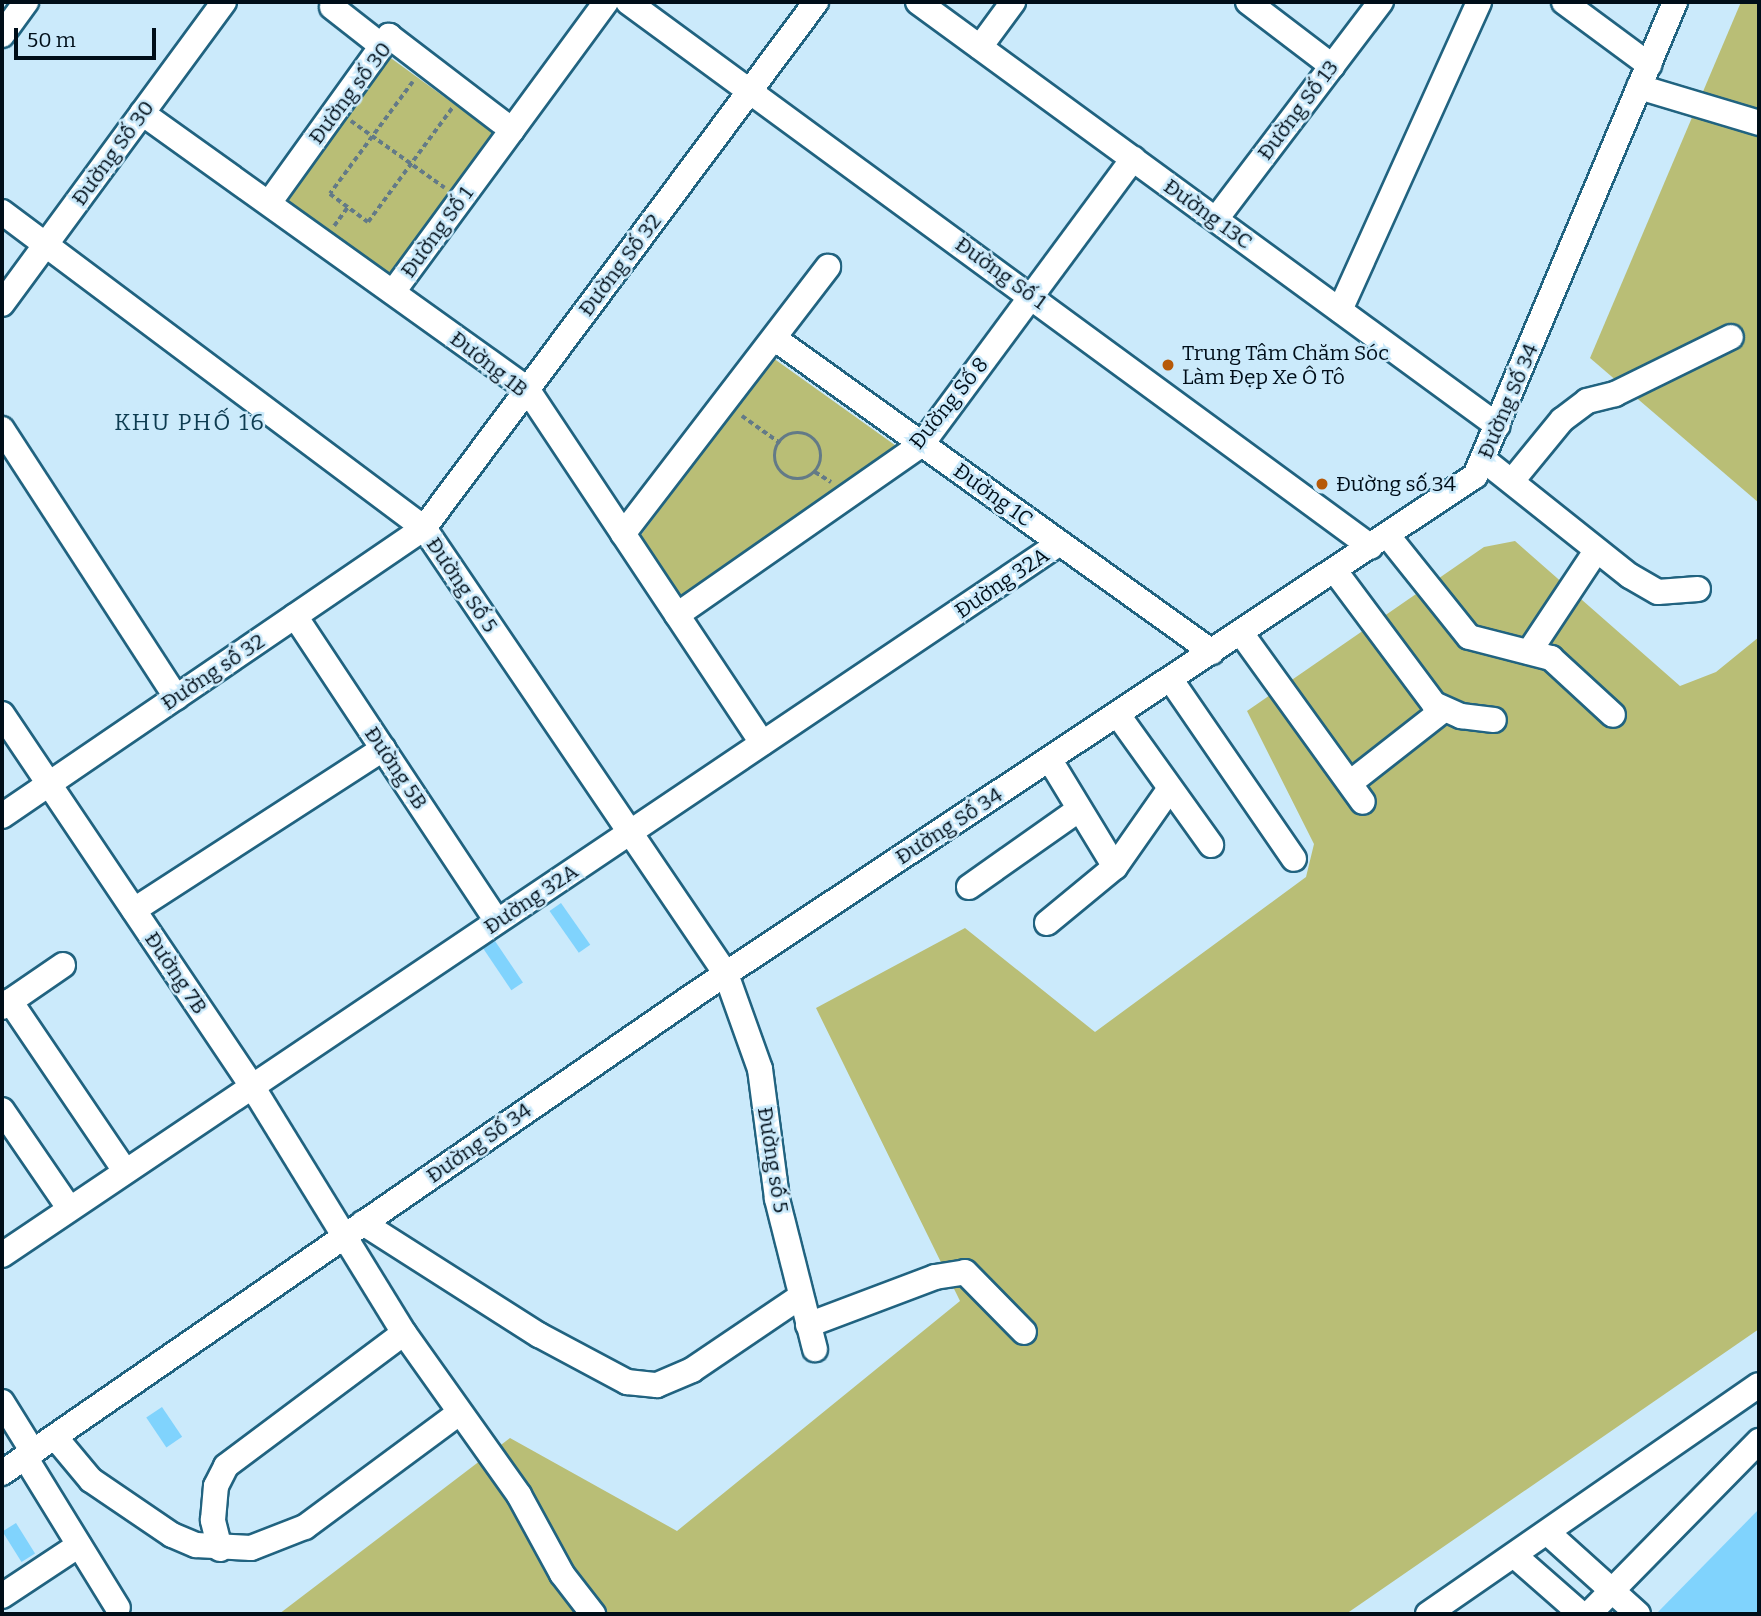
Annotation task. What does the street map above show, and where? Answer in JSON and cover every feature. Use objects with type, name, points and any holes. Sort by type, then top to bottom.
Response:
[{"type":"street","points":[[2,35],[26,2]]},
{"type":"street","name":"Đường Số 30","points":[[2,304],[224,2]]},
{"type":"street","name":"Đường Số 1","points":[[393,292],[606,2]]},
{"type":"street","name":"Đường Số 1","points":[[628,2],[1033,296],[1380,541],[1469,637],[1552,658],[1613,715]]},
{"type":"street","name":"Đường Số 32","points":[[424,528],[816,2]]},
{"type":"street","name":"Đường 13C","points":[[918,2],[1498,426]]},
{"type":"street","points":[[980,47],[1013,2]]},
{"type":"street","points":[[1248,2],[1332,66]]},
{"type":"street","name":"Đường Số 13","points":[[1216,219],[1381,2]]},
{"type":"street","points":[[1340,310],[1479,2]]},
{"type":"street","points":[[1564,2],[1644,76],[1759,123]]},
{"type":"street","name":"Đường Số 34","points":[[2,1472],[726,974],[1475,476],[1675,2]]},
{"type":"street","points":[[332,7],[382,46]]},
{"type":"street","name":"Đường số 30","points":[[269,203],[389,36],[512,130]]},
{"type":"street","name":"Đường 1B","points":[[142,113],[527,389],[762,743]]},
{"type":"street","name":"Đường Số 8","points":[[677,615],[922,444],[1133,159]]},
{"type":"street","name":"Đường Số 5","points":[[2,212],[424,528],[726,974]]},
{"type":"street","points":[[623,534],[828,267]]},
{"type":"street","points":[[1512,481],[1562,420],[1587,401],[1615,394],[1731,337]]},
{"type":"street","name":"Đường 1C","points":[[774,338],[1212,652]]},
{"type":"street","points":[[2,429],[176,697]]},
{"type":"street","points":[[1484,460],[1597,551],[1658,592],[1698,589]]},
{"type":"street","name":"Đường số 32","points":[[2,816],[424,528]]},
{"type":"street","name":"Đường 32A","points":[[2,1255],[1060,543]]},
{"type":"street","points":[[1529,652],[1597,551]]},
{"type":"street","points":[[1335,571],[1443,710],[1494,720]]},
{"type":"street","name":"Đường 5B","points":[[295,616],[497,921]]},
{"type":"street","points":[[1241,633],[1357,792],[1443,710]]},
{"type":"street","points":[[1171,680],[1294,859]]},
{"type":"street","name":"Đường 7B","points":[[2,714],[252,1086],[354,1229],[404,1332],[519,1495],[562,1574],[593,1614]]},
{"type":"street","points":[[1118,715],[1169,790],[1211,845]]},
{"type":"street","points":[[134,910],[383,750]]},
{"type":"street","points":[[1050,760],[1115,867]]},
{"type":"street","points":[[1047,923],[1115,867],[1169,790]]},
{"type":"street","points":[[969,887],[1078,810]]},
{"type":"street","points":[[63,965],[6,1004],[125,1171]]},
{"type":"street","name":"Đường số 5","points":[[726,974],[760,1069],[778,1199],[811,1337],[935,1277],[965,1272],[1024,1332]]},
{"type":"street","points":[[2,1110],[69,1208]]},
{"type":"street","points":[[354,1229],[627,1382],[657,1385],[692,1370],[800,1297]]},
{"type":"street","points":[[220,1549],[213,1520],[216,1486],[226,1466],[404,1332]]},
{"type":"street","points":[[1429,1614],[1759,1385]]},
{"type":"street","points":[[2,1402],[79,1545],[118,1608]]},
{"type":"street","points":[[55,1437],[92,1480],[138,1514],[183,1540],[220,1549],[251,1548],[304,1527],[459,1413]]},
{"type":"street","points":[[1589,1614],[1759,1441]]},
{"type":"street","points":[[1548,1533],[1613,1588],[1638,1614]]},
{"type":"street","points":[[2,1596],[79,1545]]},
{"type":"street","points":[[1515,1556],[1581,1614]]},
{"type":"path","points":[[426,63],[330,194],[368,222],[464,92]]},
{"type":"path","points":[[335,110],[461,199]]},
{"type":"path","points":[[724,403],[780,443]]},
{"type":"path","points":[[792,434],[813,439],[821,451],[815,472],[802,478],[782,471],[776,457],[780,443],[792,434]]},
{"type":"green space","points":[[1741,2],[1759,2],[1759,503],[1590,358]]},
{"type":"green space","points":[[388,56],[496,134],[391,278],[283,200]]},
{"type":"green space","points":[[773,358],[899,448],[681,600],[641,535]]},
{"type":"green space","points":[[1515,541],[1680,686],[1716,672],[1759,637],[1759,1329],[1346,1614],[279,1614],[510,1438],[677,1531],[960,1301],[816,1008],[965,928],[1095,1032],[1306,877],[1314,844],[1247,711],[1484,547]]},
{"type":"building","points":[[561,903],[590,945],[579,953],[550,911]]},
{"type":"building","points":[[495,941],[523,982],[511,990],[483,949]]},
{"type":"building","points":[[162,1407],[182,1437],[166,1447],[146,1418]]},
{"type":"building","points":[[1759,1509],[1759,1614],[1658,1612]]},
{"type":"building","points":[[16,1523],[35,1554],[22,1562],[2,1531]]},
{"type":"place","name":"Trung Tâm Chăm Sóc Làm Đẹp Xe Ô Tô","points":[[1168,365]]},
{"type":"place","name":"Đường số 34","points":[[1322,484]]},
{"type":"district","name":"KHU PHỐ 16","points":[[190,422]]}]
